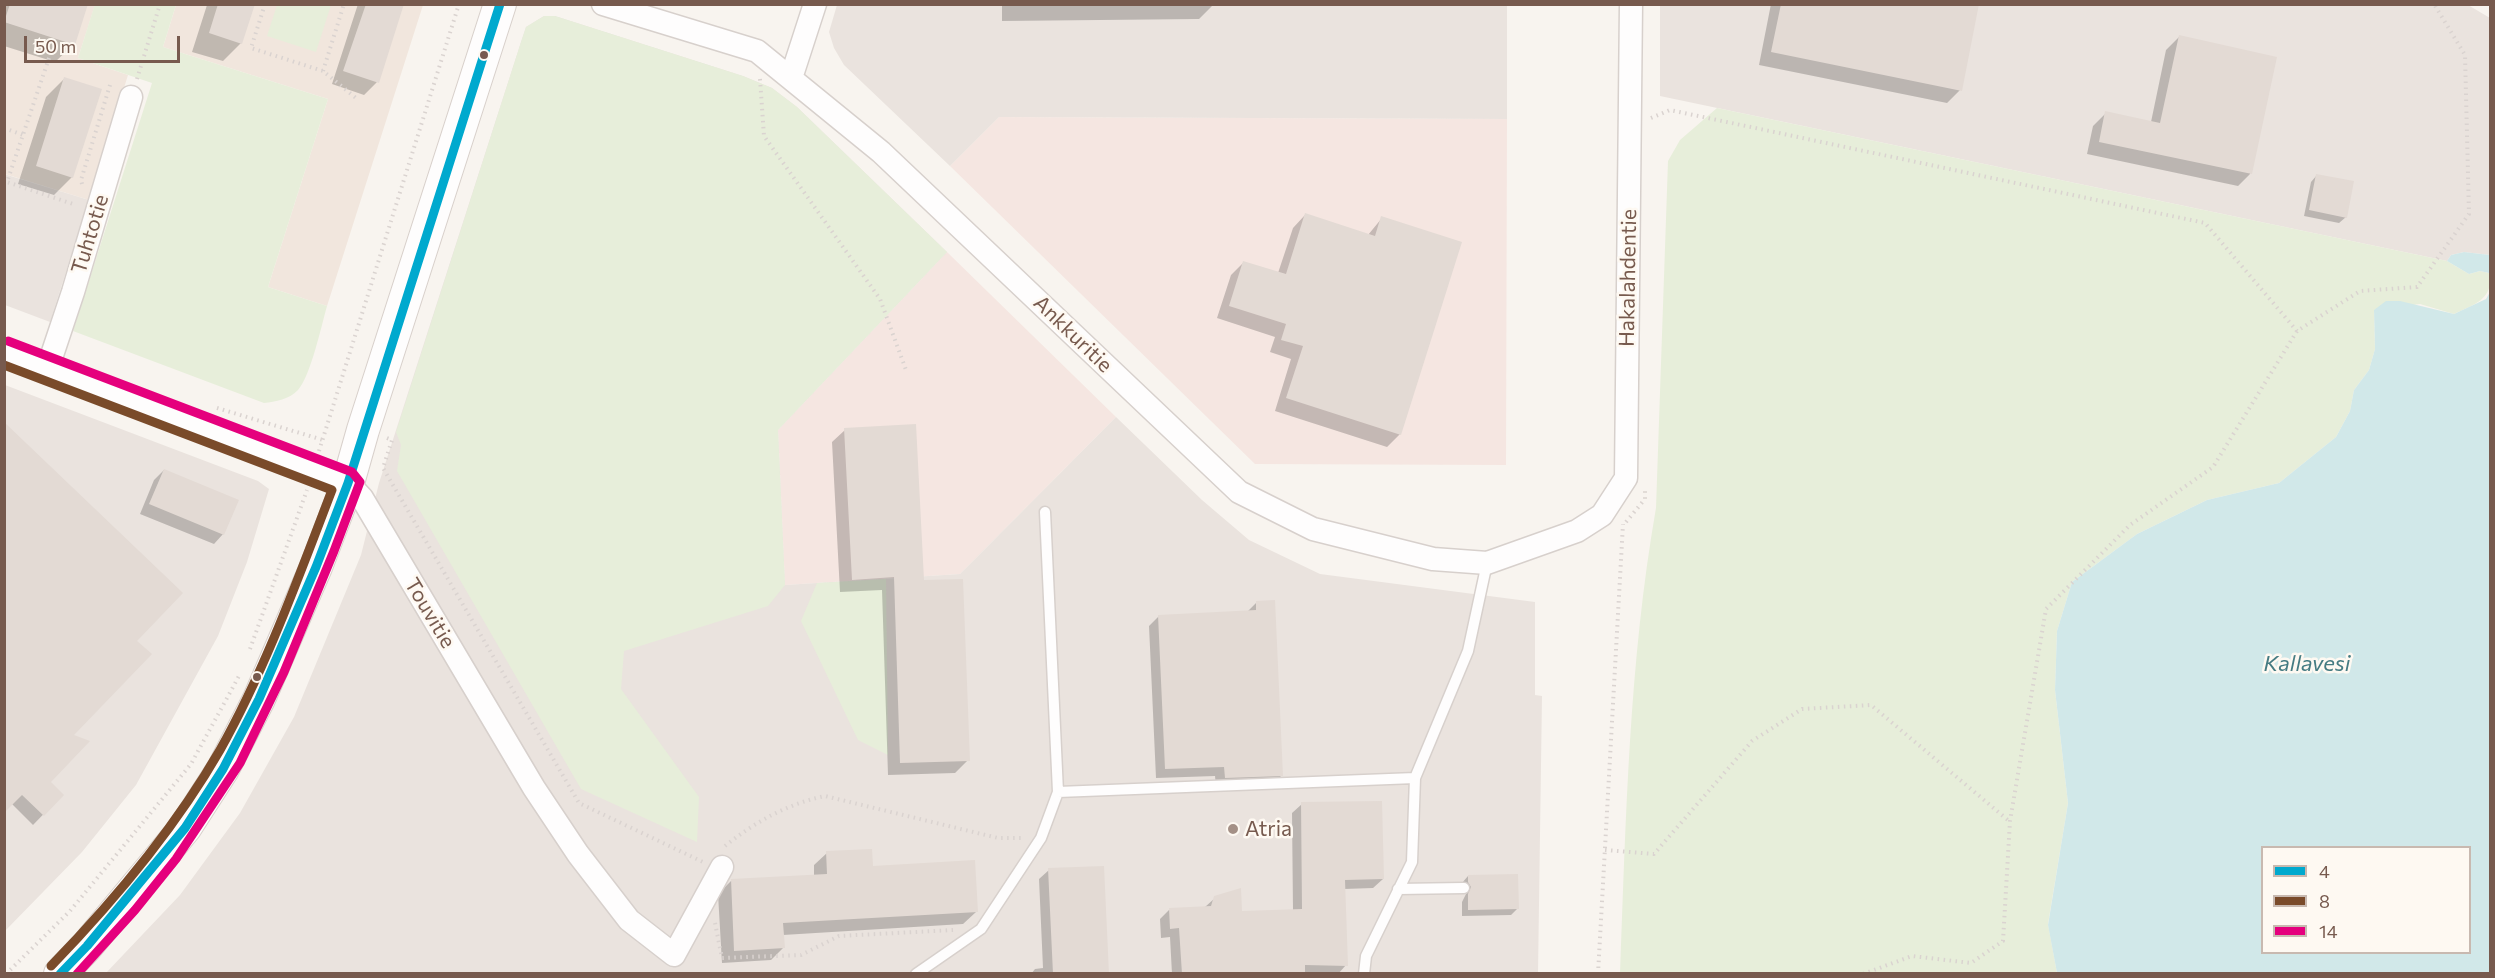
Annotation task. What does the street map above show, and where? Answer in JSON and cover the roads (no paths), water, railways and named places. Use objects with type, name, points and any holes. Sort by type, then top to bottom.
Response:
[{"type":"street","points":[[60,974],[87,946],[185,828],[223,769],[259,699],[316,567],[348,483],[500,4]]},
{"type":"street","name":"Ankkuritie","points":[[603,4],[758,51],[881,152],[1239,492],[1313,529],[1433,559],[1487,563],[1577,531]]},
{"type":"street","points":[[791,78],[815,4]]},
{"type":"street","name":"Hakalahdentie","points":[[1577,531],[1602,515],[1626,478],[1630,4]]},
{"type":"street","name":"Tuhtotie","points":[[47,370],[131,97]]},
{"type":"street","name":"Touvitie","points":[[4,352],[348,483],[362,498],[534,788],[578,854],[629,920],[674,955],[709,892],[714,859]]},
{"type":"lane","points":[[916,974],[981,929],[1041,838],[1058,792],[1045,512]]},
{"type":"lane","points":[[1364,974],[1366,956],[1412,862],[1415,778],[1468,651],[1487,563]]},
{"type":"lane","points":[[1058,792],[1415,778]]},
{"type":"lane","points":[[1398,889],[1464,888]]},
{"type":"water","points":[[2464,252],[2490,255],[2490,276],[2489,273],[2480,271],[2469,274],[2447,261],[2451,255]]},
{"type":"water","name":"Kallavesi","points":[[2490,292],[2490,973],[2057,973],[2048,925],[2068,803],[2055,690],[2057,631],[2072,582],[2137,534],[2207,500],[2279,483],[2336,437],[2350,411],[2354,390],[2369,370],[2375,349],[2374,310],[2386,301],[2400,301],[2454,314],[2486,299]]},
{"type":"place","name":"Atria","points":[[1233,829]]}]
